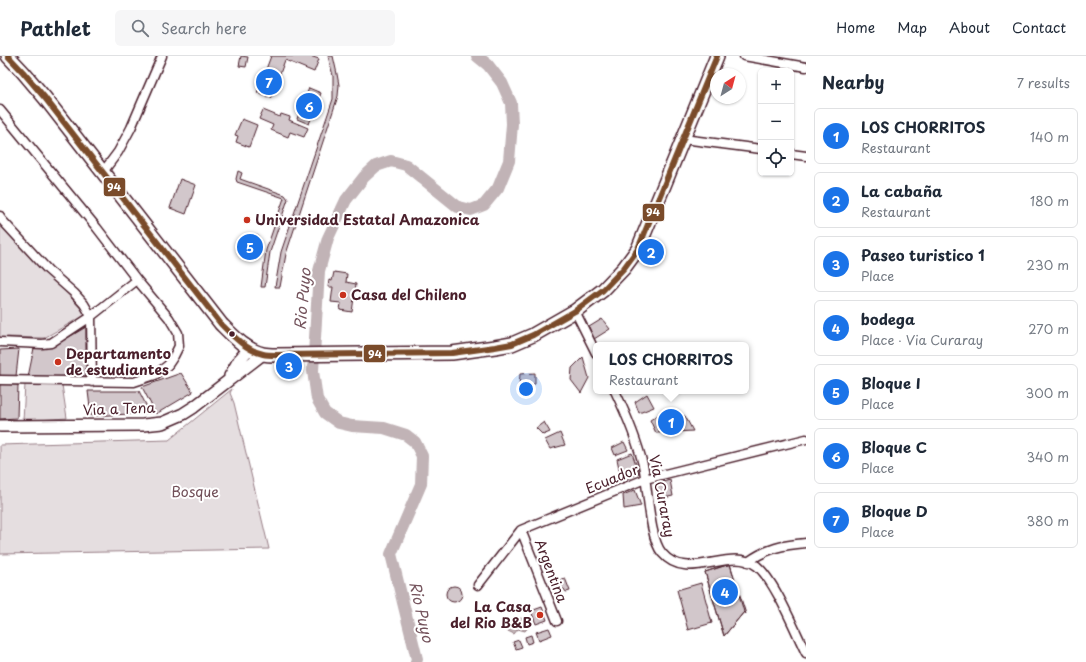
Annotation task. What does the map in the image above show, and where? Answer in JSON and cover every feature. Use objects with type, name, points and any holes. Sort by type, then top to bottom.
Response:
[{"type":"highway","points":[[11,57],[104,172],[221,324],[239,342],[262,354],[333,354],[452,353],[495,347],[523,340],[575,310],[603,290],[624,268],[638,248],[717,56]]},
{"type":"main road","name":"Via a Tena","points":[[226,382],[239,360],[250,348]]},
{"type":"main road","name":"Via a Tena","points":[[0,426],[143,425],[162,423],[183,414],[194,407],[262,354]]},
{"type":"street","points":[[104,172],[118,152],[131,128],[162,56]]},
{"type":"street","points":[[744,56],[806,67]]},
{"type":"street","points":[[0,110],[169,318],[178,333],[178,346],[168,365],[155,375],[134,382],[0,380]]},
{"type":"street","points":[[683,139],[758,150]]},
{"type":"street","points":[[794,154],[806,156]]},
{"type":"street","points":[[0,216],[1,219],[48,270],[84,304],[91,316],[92,382]]},
{"type":"street","points":[[0,342],[42,344],[50,342],[91,316],[137,280]]},
{"type":"street","points":[[575,310],[593,347]]},
{"type":"street","name":"Via Curaray","points":[[616,394],[639,449],[654,535],[661,552],[669,560],[679,565],[691,566],[734,559],[748,562]]},
{"type":"street","name":"Ecuador","points":[[478,584],[521,530],[645,479],[806,439]]},
{"type":"street","name":"Argentina","points":[[521,530],[557,621]]},
{"type":"street","points":[[806,543],[783,545],[759,554],[748,562],[756,566],[766,576],[783,604],[806,653]]},
{"type":"green space","points":[[0,218],[89,318],[74,321],[44,338],[8,337],[0,339]]},
{"type":"green space","points":[[25,384],[62,385],[67,418],[23,421]]},
{"type":"green space","name":"Bosque","points":[[232,389],[230,393],[234,403],[269,549],[0,554],[0,445],[169,440]]},
{"type":"shaded area","points":[[521,618],[527,621],[529,626],[525,631],[518,629],[514,634],[508,631],[505,625],[510,621],[515,621]]},
{"type":"building","points":[[241,56],[248,57],[246,67],[239,66]]},
{"type":"building","points":[[271,56],[310,56],[319,59],[314,72],[285,60],[271,98],[257,93]]},
{"type":"building","points":[[328,56],[333,56],[339,85],[338,96],[286,254],[280,287],[275,287],[281,252],[333,99],[333,76]]},
{"type":"building","points":[[309,88],[321,93],[309,124],[297,119]]},
{"type":"building","points":[[263,110],[280,117],[281,114],[290,117],[289,120],[308,128],[304,137],[290,132],[288,137],[271,130],[273,125],[259,119]]},
{"type":"building","points":[[242,119],[257,125],[249,147],[236,142],[238,136],[235,135]]},
{"type":"building","points":[[238,171],[242,173],[240,179],[285,195],[288,199],[270,252],[265,287],[261,287],[266,250],[284,198],[237,182],[236,179]]},
{"type":"building","points":[[180,179],[196,185],[186,214],[170,208]]},
{"type":"building","points":[[249,235],[258,235],[257,254],[254,254],[254,257],[247,257],[247,253],[244,253],[244,243],[245,240],[249,240]]},
{"type":"building","name":"Casa del Chileno","points":[[334,272],[347,274],[346,282],[356,284],[352,312],[340,310],[341,303],[331,302],[333,287],[328,287],[329,280],[332,281]]},
{"type":"building","points":[[602,319],[610,329],[594,339],[589,327]]},
{"type":"building","name":"Departamento de estudiantes","points":[[86,327],[86,376],[28,377],[34,348],[52,347]]},
{"type":"building","points":[[19,349],[16,376],[0,376],[0,350]]},
{"type":"building","points":[[583,357],[589,378],[581,393],[571,380],[572,368]]},
{"type":"building","name":"Departamento de estudiantes","points":[[181,373],[193,392],[156,414],[142,387]]},
{"type":"building","points":[[535,373],[535,384],[519,386],[520,374]]},
{"type":"building","points":[[0,384],[18,385],[17,418],[0,419]]},
{"type":"building","points":[[88,391],[139,391],[150,413],[91,416]]},
{"type":"building","points":[[647,394],[654,407],[639,413],[635,402]]},
{"type":"building","points":[[660,414],[685,416],[693,431],[656,433],[650,420]]},
{"type":"building","points":[[544,422],[550,432],[543,435],[536,428]]},
{"type":"building","points":[[560,433],[565,445],[550,449],[545,440]]},
{"type":"building","points":[[624,442],[628,450],[615,455],[612,448]]},
{"type":"building","points":[[632,453],[639,473],[622,482],[617,459]]},
{"type":"building","points":[[670,480],[673,496],[658,499],[656,484]]},
{"type":"building","points":[[635,490],[641,506],[624,509],[623,495]]},
{"type":"building","points":[[730,564],[744,612],[724,636],[705,572]]},
{"type":"building","points":[[730,564],[746,614],[744,612],[724,636],[705,572]]},
{"type":"building","points":[[565,578],[570,591],[566,592],[564,589],[556,592],[552,582]]},
{"type":"building","points":[[701,583],[712,623],[688,630],[677,590]]},
{"type":"building","points":[[451,586],[457,586],[462,591],[460,600],[457,602],[451,602],[446,597],[446,591]]},
{"type":"building","points":[[542,607],[547,620],[536,624],[531,611]]},
{"type":"building","points":[[549,628],[552,635],[539,640],[536,632]]},
{"type":"building","points":[[531,635],[533,642],[527,644],[525,637]]},
{"type":"building","points":[[519,640],[522,647],[516,649],[513,642]]},
{"type":"waterway","name":"Rio Puyo","points":[[416,662],[417,659],[391,554],[421,484],[422,456],[415,442],[406,435],[384,428],[352,426],[339,423],[325,413],[317,399],[313,371],[319,271],[328,238],[346,200],[364,177],[376,166],[391,161],[406,165],[458,207],[471,210],[484,205],[498,188],[509,161],[512,124],[511,103],[502,83],[488,65],[477,56]]},
{"type":"transit line","name":"94","points":[[8,56],[45,98],[221,324],[240,342],[257,352],[268,355],[452,353],[495,347],[512,344],[533,335],[575,311],[603,290],[624,268],[638,249],[717,56]]},
{"type":"place","name":"Bloque D","points":[[269,82]]},
{"type":"place","name":"Bloque C","points":[[309,106]]},
{"type":"place","name":"Universidad Estatal Amazonica","points":[[247,220]]},
{"type":"place","name":"Bloque I","points":[[250,247]]},
{"type":"place","name":"La cabaña","points":[[651,252]]},
{"type":"place","name":"Casa del Chileno","points":[[343,295]]},
{"type":"place","name":"Departamento de estudiantes","points":[[58,362]]},
{"type":"place","name":"Paseo turistico 1","points":[[289,366]]},
{"type":"place","name":"LOS CHORRITOS","points":[[671,422]]},
{"type":"place","name":"bodega","points":[[725,592]]},
{"type":"place","name":"La Casa del Rio B&B","points":[[540,615]]}]
